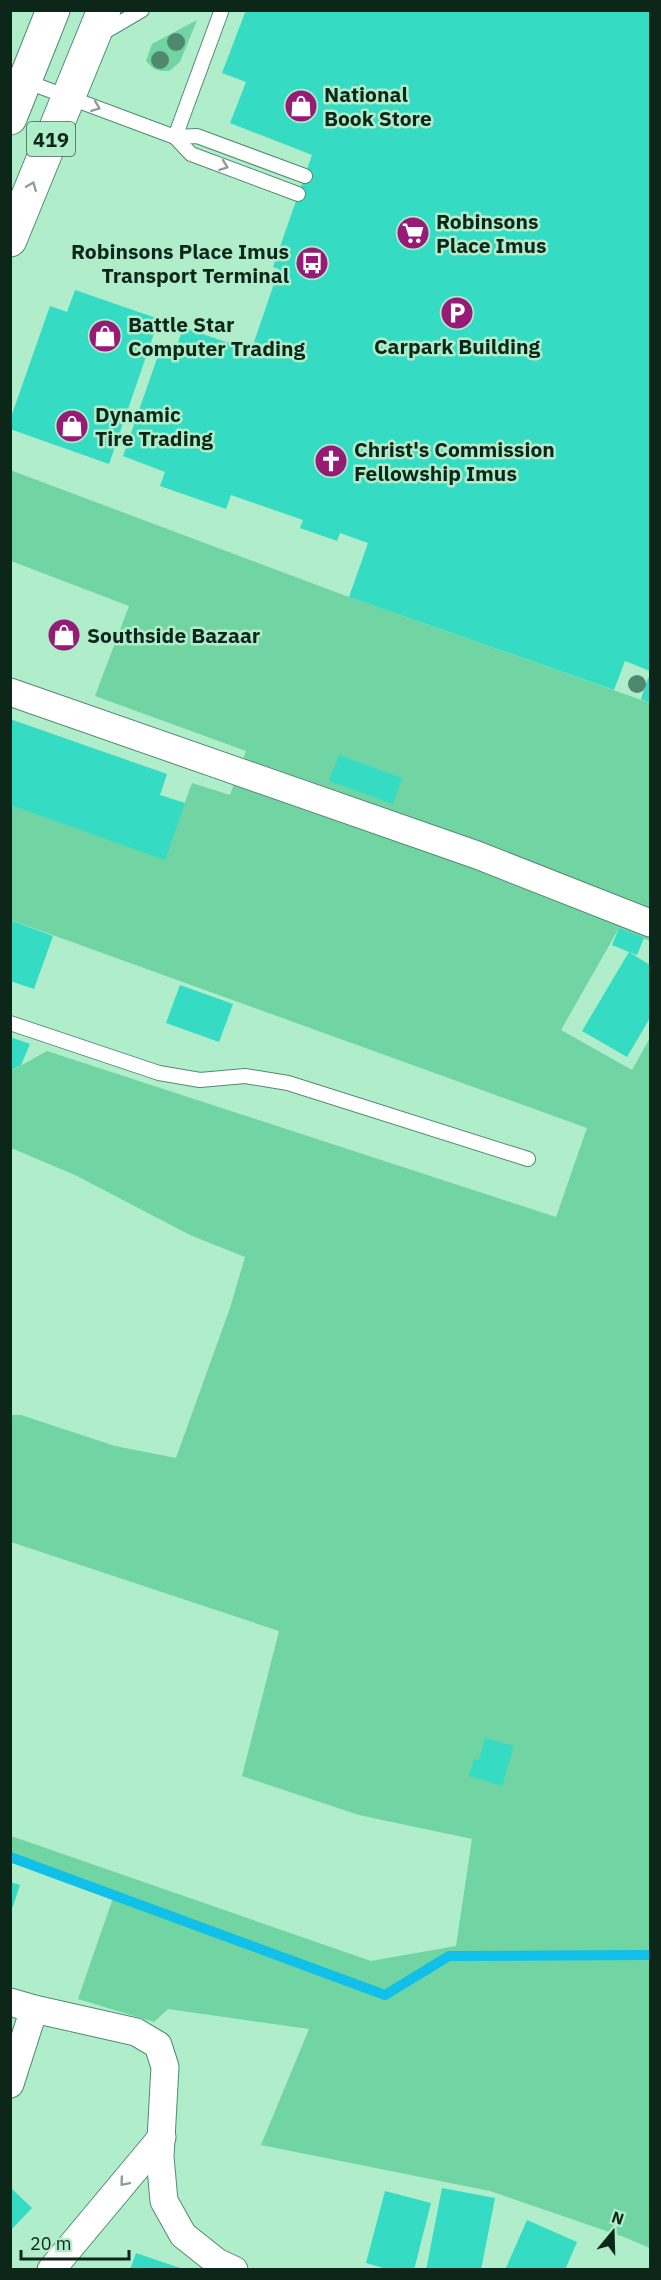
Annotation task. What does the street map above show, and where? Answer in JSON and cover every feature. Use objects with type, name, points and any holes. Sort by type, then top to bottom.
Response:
[{"type":"highway","name":"419","points":[[10,118],[53,10]]},
{"type":"highway","name":"419","points":[[10,240],[98,25]]},
{"type":"street","points":[[10,692],[477,855],[651,923]]},
{"type":"street","points":[[10,2084],[22,2006],[136,2032],[158,2045],[165,2067],[160,2157],[164,2201],[183,2235],[217,2262],[234,2270]]},
{"type":"street","points":[[51,2270],[162,2138]]},
{"type":"lane","points":[[98,25],[141,10]]},
{"type":"lane","points":[[175,137],[221,12]]},
{"type":"lane","points":[[25,81],[175,137],[197,136],[304,176]]},
{"type":"lane","points":[[175,137],[191,154],[298,194]]},
{"type":"lane","points":[[10,1023],[159,1073],[200,1080],[245,1076],[288,1083],[528,1159]]},
{"type":"green space","points":[[197,20],[180,62],[169,71],[154,69],[146,61],[152,44]]},
{"type":"green space","points":[[10,470],[349,597],[650,703],[650,941],[619,928],[561,1030],[632,1070],[650,1038],[650,2248],[490,2191],[261,2145],[309,2029],[168,2009],[154,2022],[78,1999],[114,1895],[11,1857],[11,1836],[371,1961],[456,1946],[472,1839],[359,1815],[242,1776],[279,1631],[11,1542],[11,1415],[21,1415],[115,1446],[176,1458],[230,1308],[245,1257],[190,1235],[75,1175],[11,1148],[11,1071],[47,1051],[556,1217],[587,1128],[11,920],[11,805],[164,859],[192,783],[230,795],[246,751],[95,696],[129,606],[11,561]]},
{"type":"building","name":"Robinsons Place Imus","points":[[246,10],[650,10],[650,671],[625,661],[614,690],[349,597],[368,543],[340,533],[337,541],[300,528],[303,520],[231,495],[226,509],[160,486],[165,472],[123,456],[161,347],[175,352],[183,327],[251,351],[279,269],[273,267],[312,155],[230,123],[246,82],[222,73]]},
{"type":"building","points":[[75,290],[159,319],[109,464],[10,429],[10,420],[50,306],[67,312]]},
{"type":"building","points":[[648,678],[650,679],[650,703],[641,699]]},
{"type":"building","points":[[10,719],[167,774],[160,795],[185,803],[165,860],[10,805]]},
{"type":"building","points":[[339,755],[402,778],[393,804],[329,781]]},
{"type":"building","points":[[10,920],[53,936],[34,989],[10,981]]},
{"type":"building","points":[[619,928],[644,938],[637,955],[612,945]]},
{"type":"building","points":[[629,952],[650,965],[650,1018],[627,1057],[582,1031]]},
{"type":"building","points":[[180,985],[233,1004],[219,1042],[166,1023]]},
{"type":"building","points":[[10,1037],[30,1044],[21,1065],[10,1071]]},
{"type":"building","points":[[485,1738],[514,1746],[502,1786],[469,1776],[474,1759],[479,1760]]},
{"type":"building","points":[[10,1882],[20,1885],[11,1912],[10,1912]]},
{"type":"building","points":[[10,2187],[32,2208],[10,2231]]},
{"type":"building","points":[[442,2188],[495,2198],[481,2270],[426,2270]]},
{"type":"building","points":[[385,2191],[431,2203],[414,2270],[390,2270],[366,2263]]},
{"type":"building","points":[[527,2220],[577,2242],[565,2270],[505,2270]]},
{"type":"building","points":[[136,2253],[183,2269],[183,2270],[130,2270]]},
{"type":"waterway","points":[[10,1857],[385,1995],[449,1956],[650,1955]]},
{"type":"place","name":"National Book Store","points":[[301,106]]},
{"type":"place","name":"Robinsons Place Imus","points":[[413,233]]},
{"type":"place","name":"Robinsons Place Imus Transport Terminal","points":[[312,263]]},
{"type":"place","name":"Carpark Building","points":[[457,313]]},
{"type":"place","name":"Battle Star Computer Trading","points":[[105,336]]},
{"type":"place","name":"Dynamic Tire Trading","points":[[72,426]]},
{"type":"place","name":"Christ's Commission Fellowship Imus","points":[[331,461]]},
{"type":"place","name":"Southside Bazaar","points":[[64,635]]}]
